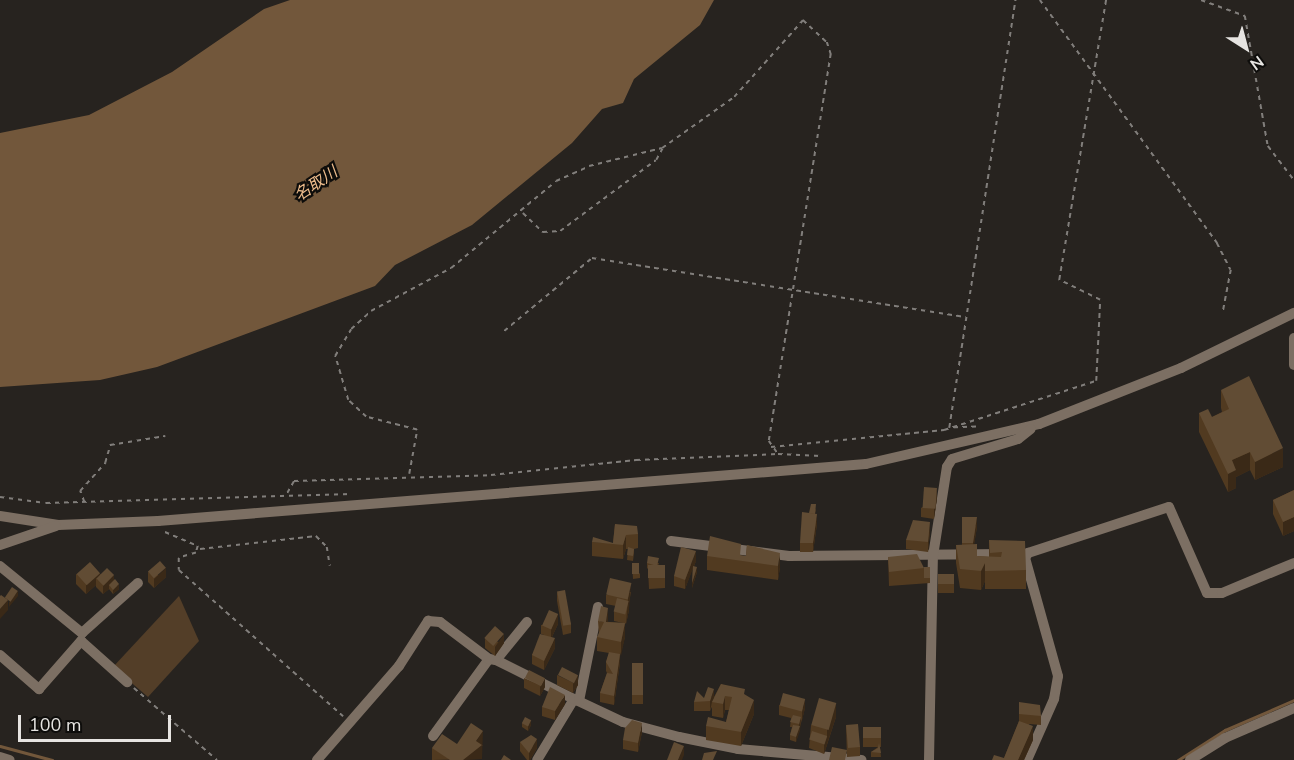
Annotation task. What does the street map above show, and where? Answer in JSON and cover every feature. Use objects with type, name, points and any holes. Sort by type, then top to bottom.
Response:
[{"type":"street","points":[[0,516],[58,525],[158,521],[866,464],[1034,426],[1181,368],[1294,313]]},
{"type":"street","points":[[1294,338],[1294,365]]},
{"type":"street","points":[[929,760],[933,556],[949,462],[1018,439],[1034,426]]},
{"type":"street","points":[[671,541],[789,556],[933,556],[1028,553],[1169,507],[1208,593],[1222,593],[1294,563]]},
{"type":"street","points":[[0,545],[58,525]]},
{"type":"street","points":[[1027,760],[1054,699],[1058,676],[1025,558],[1028,553]]},
{"type":"street","points":[[0,566],[82,633],[138,583]]},
{"type":"street","points":[[537,760],[577,700],[598,606]]},
{"type":"street","points":[[317,760],[399,666],[428,621],[440,622],[492,659],[623,722],[679,737],[738,749],[862,760]]},
{"type":"street","points":[[433,736],[492,659],[527,622]]},
{"type":"street","points":[[0,655],[39,689],[81,641],[127,682]]},
{"type":"street","points":[[1190,760],[1225,738],[1294,708]]},
{"type":"street","points":[[0,757],[10,760]]},
{"type":"path","points":[[950,428],[964,317],[1015,0]]},
{"type":"path","points":[[1040,0],[1217,243],[1231,270],[1223,312]]},
{"type":"path","points":[[950,428],[1091,385],[1099,376],[1100,300],[1059,280],[1092,72],[1106,0]]},
{"type":"path","points":[[1201,0],[1245,16],[1268,146],[1294,180]]},
{"type":"path","points":[[409,474],[417,430],[378,422],[356,408],[348,399],[336,352],[371,311],[443,274],[573,171],[662,148],[734,97],[799,22],[807,21],[827,42],[831,54],[792,292],[770,448]]},
{"type":"path","points":[[522,212],[543,232],[560,231],[656,160],[662,148]]},
{"type":"path","points":[[504,331],[592,258],[792,292],[964,317]]},
{"type":"path","points":[[770,448],[870,441],[950,428],[981,427]]},
{"type":"path","points":[[84,502],[80,491],[105,463],[110,445],[165,436]]},
{"type":"path","points":[[770,448],[778,454]]},
{"type":"path","points":[[287,493],[294,481],[409,474],[491,475],[636,460],[778,454],[831,457]]},
{"type":"path","points":[[0,496],[84,502],[287,493],[356,494]]},
{"type":"path","points":[[158,521],[170,535],[199,550]]},
{"type":"path","points":[[330,566],[327,547],[316,536],[199,550],[179,558],[177,567],[351,722]]},
{"type":"path","points":[[127,682],[217,760]]},
{"type":"shaded area","points":[[179,596],[199,641],[148,697],[113,667]]},
{"type":"water","name":"名取川","points":[[290,0],[714,0],[700,25],[634,79],[623,103],[602,109],[572,143],[472,225],[395,265],[375,286],[157,367],[100,380],[0,387],[0,133],[89,115],[172,72],[264,9]]},
{"type":"building","points":[[1249,376],[1283,448],[1255,462],[1250,452],[1232,460],[1236,470],[1228,474],[1199,413],[1208,409],[1212,417],[1229,409],[1221,390]]},
{"type":"building","points":[[924,487],[937,488],[936,509],[923,508]]},
{"type":"building","points":[[1294,490],[1294,517],[1283,522],[1273,500]]},
{"type":"building","points":[[811,504],[816,504],[815,514],[809,513]]},
{"type":"building","points":[[802,512],[817,514],[813,543],[800,543]]},
{"type":"building","points":[[962,517],[977,517],[973,543],[962,543]]},
{"type":"building","points":[[913,520],[930,522],[928,542],[906,540]]},
{"type":"building","points":[[615,524],[637,526],[638,534],[626,535],[623,545],[592,542],[593,537],[613,543]]},
{"type":"building","points":[[710,536],[741,544],[740,555],[746,556],[747,545],[780,553],[778,566],[707,556]]},
{"type":"building","points":[[989,540],[1025,541],[1026,570],[985,571],[985,563],[981,571],[960,569],[956,545],[977,544],[977,556],[1001,557],[1002,552],[990,553]]},
{"type":"building","points":[[628,547],[634,549],[633,556],[627,555]]},
{"type":"building","points":[[681,547],[696,551],[685,580],[674,576]]},
{"type":"building","points":[[917,554],[924,568],[889,572],[888,557]]},
{"type":"building","points":[[648,556],[659,558],[657,566],[647,563]]},
{"type":"building","points":[[160,561],[166,568],[154,578],[148,571]]},
{"type":"building","points":[[90,562],[100,573],[87,585],[77,574]]},
{"type":"building","points":[[632,563],[639,563],[639,574],[632,574]]},
{"type":"building","points":[[648,565],[665,565],[665,578],[648,578]]},
{"type":"building","points":[[693,566],[697,567],[692,583]]},
{"type":"building","points":[[924,567],[930,567],[930,578],[924,578]]},
{"type":"building","points":[[107,568],[114,575],[103,586],[96,579]]},
{"type":"building","points":[[938,574],[954,574],[954,584],[938,584]]},
{"type":"building","points":[[610,578],[631,583],[628,600],[606,595]]},
{"type":"building","points":[[115,579],[119,584],[113,590],[109,585]]},
{"type":"building","points":[[12,587],[18,591],[11,602],[5,598]]},
{"type":"building","points":[[565,590],[571,624],[563,626],[557,591]]},
{"type":"building","points":[[0,596],[8,600],[0,609]]},
{"type":"building","points":[[617,598],[629,601],[625,614],[614,612]]},
{"type":"building","points":[[601,606],[608,608],[606,622],[625,623],[621,642],[597,637],[604,622],[598,621]]},
{"type":"building","points":[[549,610],[558,614],[551,630],[542,626]]},
{"type":"building","points":[[495,626],[504,634],[493,646],[484,638]]},
{"type":"building","points":[[540,634],[555,638],[544,661],[532,655]]},
{"type":"building","points":[[609,652],[620,654],[614,696],[600,693],[607,673],[613,674],[606,662]]},
{"type":"building","points":[[632,663],[643,663],[643,695],[632,695]]},
{"type":"building","points":[[562,667],[578,675],[574,683],[558,675]]},
{"type":"building","points":[[529,670],[545,678],[541,686],[525,678]]},
{"type":"building","points":[[721,684],[745,689],[744,694],[754,700],[741,732],[706,726],[708,717],[726,722],[732,697],[725,696],[723,704],[712,702]]},
{"type":"building","points":[[550,687],[565,695],[555,711],[542,707]]},
{"type":"building","points":[[708,687],[714,689],[710,701],[694,702],[697,691],[704,698]]},
{"type":"building","points":[[783,693],[805,699],[802,712],[780,706]]},
{"type":"building","points":[[819,698],[836,703],[829,730],[811,725]]},
{"type":"building","points":[[1019,702],[1040,705],[1041,716],[1019,714]]},
{"type":"building","points":[[793,715],[801,717],[799,724],[790,722]]},
{"type":"building","points":[[525,717],[531,720],[528,726],[522,723]]},
{"type":"building","points":[[632,720],[642,723],[638,743],[623,740],[625,728]]},
{"type":"building","points":[[1019,721],[1033,726],[1018,760],[992,760],[994,755],[1004,758]]},
{"type":"building","points":[[471,723],[483,731],[476,741],[482,745],[463,760],[450,760],[432,748],[442,734],[457,744]]},
{"type":"building","points":[[858,724],[860,747],[848,748],[846,725]]},
{"type":"building","points":[[793,725],[800,726],[796,737],[790,735]]},
{"type":"building","points":[[863,727],[881,727],[881,738],[863,738]]},
{"type":"building","points":[[812,731],[827,736],[824,745],[809,740]]},
{"type":"building","points":[[531,735],[537,739],[529,753],[520,742]]},
{"type":"building","points":[[674,742],[684,746],[678,760],[667,760]]},
{"type":"building","points":[[879,743],[881,753],[871,752],[878,748]]},
{"type":"building","points":[[832,747],[847,750],[845,760],[829,760]]},
{"type":"building","points":[[717,751],[713,760],[702,760],[704,753]]},
{"type":"building","points":[[504,755],[511,760],[501,760]]},
{"type":"waterway","points":[[1178,760],[1225,730],[1294,700]]},
{"type":"waterway","points":[[0,746],[52,760]]}]
